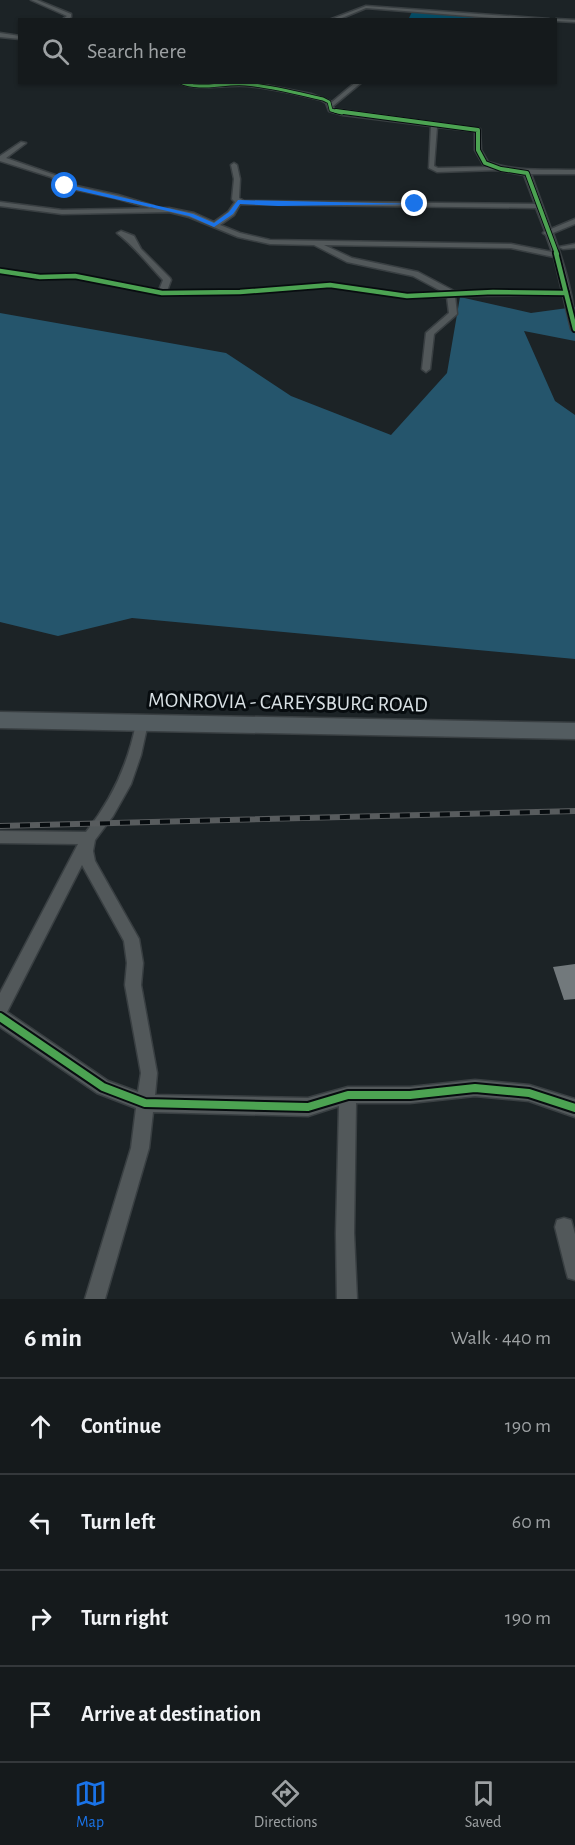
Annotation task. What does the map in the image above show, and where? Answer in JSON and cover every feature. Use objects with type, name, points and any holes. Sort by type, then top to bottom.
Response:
[{"type":"main road","name":"MONROVIA - CAREYSBURG ROAD","points":[[0,720],[575,731]]},
{"type":"street","points":[[33,0],[50,9],[62,11],[69,17]]},
{"type":"street","points":[[354,5],[520,18]]},
{"type":"street","points":[[336,18],[361,7]]},
{"type":"street","points":[[557,20],[575,21]]},
{"type":"street","points":[[0,35],[18,38]]},
{"type":"street","points":[[185,84],[190,86],[210,84]]},
{"type":"street","points":[[236,84],[309,96],[327,101],[332,110],[338,112],[478,130],[478,150],[482,160],[488,165],[527,173],[575,172]]},
{"type":"street","points":[[331,105],[357,84]]},
{"type":"street","points":[[434,125],[430,167],[434,169],[501,169]]},
{"type":"street","points":[[0,158],[23,143]]},
{"type":"street","points":[[0,158],[53,176],[65,186],[191,215],[214,226],[253,239],[321,244],[521,247],[557,255]]},
{"type":"street","points":[[234,165],[237,179],[235,199],[238,202]]},
{"type":"street","points":[[527,173],[532,180],[538,206],[557,255],[575,329]]},
{"type":"street","points":[[214,226],[231,213],[238,202]]},
{"type":"street","points":[[238,202],[538,206]]},
{"type":"street","points":[[0,204],[63,212],[169,210]]},
{"type":"street","points":[[104,212],[105,221]]},
{"type":"street","points":[[547,233],[575,221]]},
{"type":"street","points":[[121,233],[131,238],[138,250],[167,280],[162,293]]},
{"type":"street","points":[[321,244],[350,260],[415,274],[451,293]]},
{"type":"street","points":[[562,247],[575,246]]},
{"type":"street","points":[[0,271],[40,277],[75,276],[162,293],[240,292],[330,285],[407,296],[451,293],[566,293]]},
{"type":"street","points":[[426,369],[430,333],[453,314],[451,293]]},
{"type":"street","points":[[0,1010],[89,838],[109,813],[133,767],[142,723]]},
{"type":"street","points":[[0,837],[89,838]]},
{"type":"street","points":[[89,838],[86,850],[88,862],[131,939],[134,949],[133,985],[149,1073],[140,1148],[95,1299]]},
{"type":"street","points":[[0,1017],[103,1087],[145,1102],[308,1107],[348,1095],[410,1095],[475,1088],[529,1093],[575,1108]]},
{"type":"street","points":[[347,1299],[348,1095]]},
{"type":"street","points":[[564,1227],[575,1271]]},
{"type":"shaded area","points":[[413,10],[496,18],[409,18]]},
{"type":"shaded area","points":[[460,297],[531,313],[575,307],[575,341],[524,331],[555,401],[575,415],[575,659],[132,618],[58,636],[0,622],[0,313],[226,353],[291,396],[391,435],[447,373]]},
{"type":"building","points":[[575,964],[575,999],[564,1000],[553,967]]},
{"type":"railway","points":[[0,826],[575,811]]},
{"type":"cycle path","points":[[185,84],[195,86],[212,84]]},
{"type":"cycle path","points":[[243,84],[286,90],[323,99],[329,102],[331,110],[343,113],[478,130],[478,150],[485,163],[501,169],[527,173],[557,255],[575,329]]},
{"type":"cycle path","points":[[0,271],[40,277],[75,276],[162,293],[240,292],[330,285],[407,296],[493,292],[566,293]]},
{"type":"cycle path","points":[[0,1017],[103,1087],[145,1103],[308,1107],[348,1095],[410,1095],[475,1088],[529,1093],[575,1108]]},
{"type":"route","points":[[65,186],[191,215],[214,226],[231,213],[238,202],[415,204]]}]
